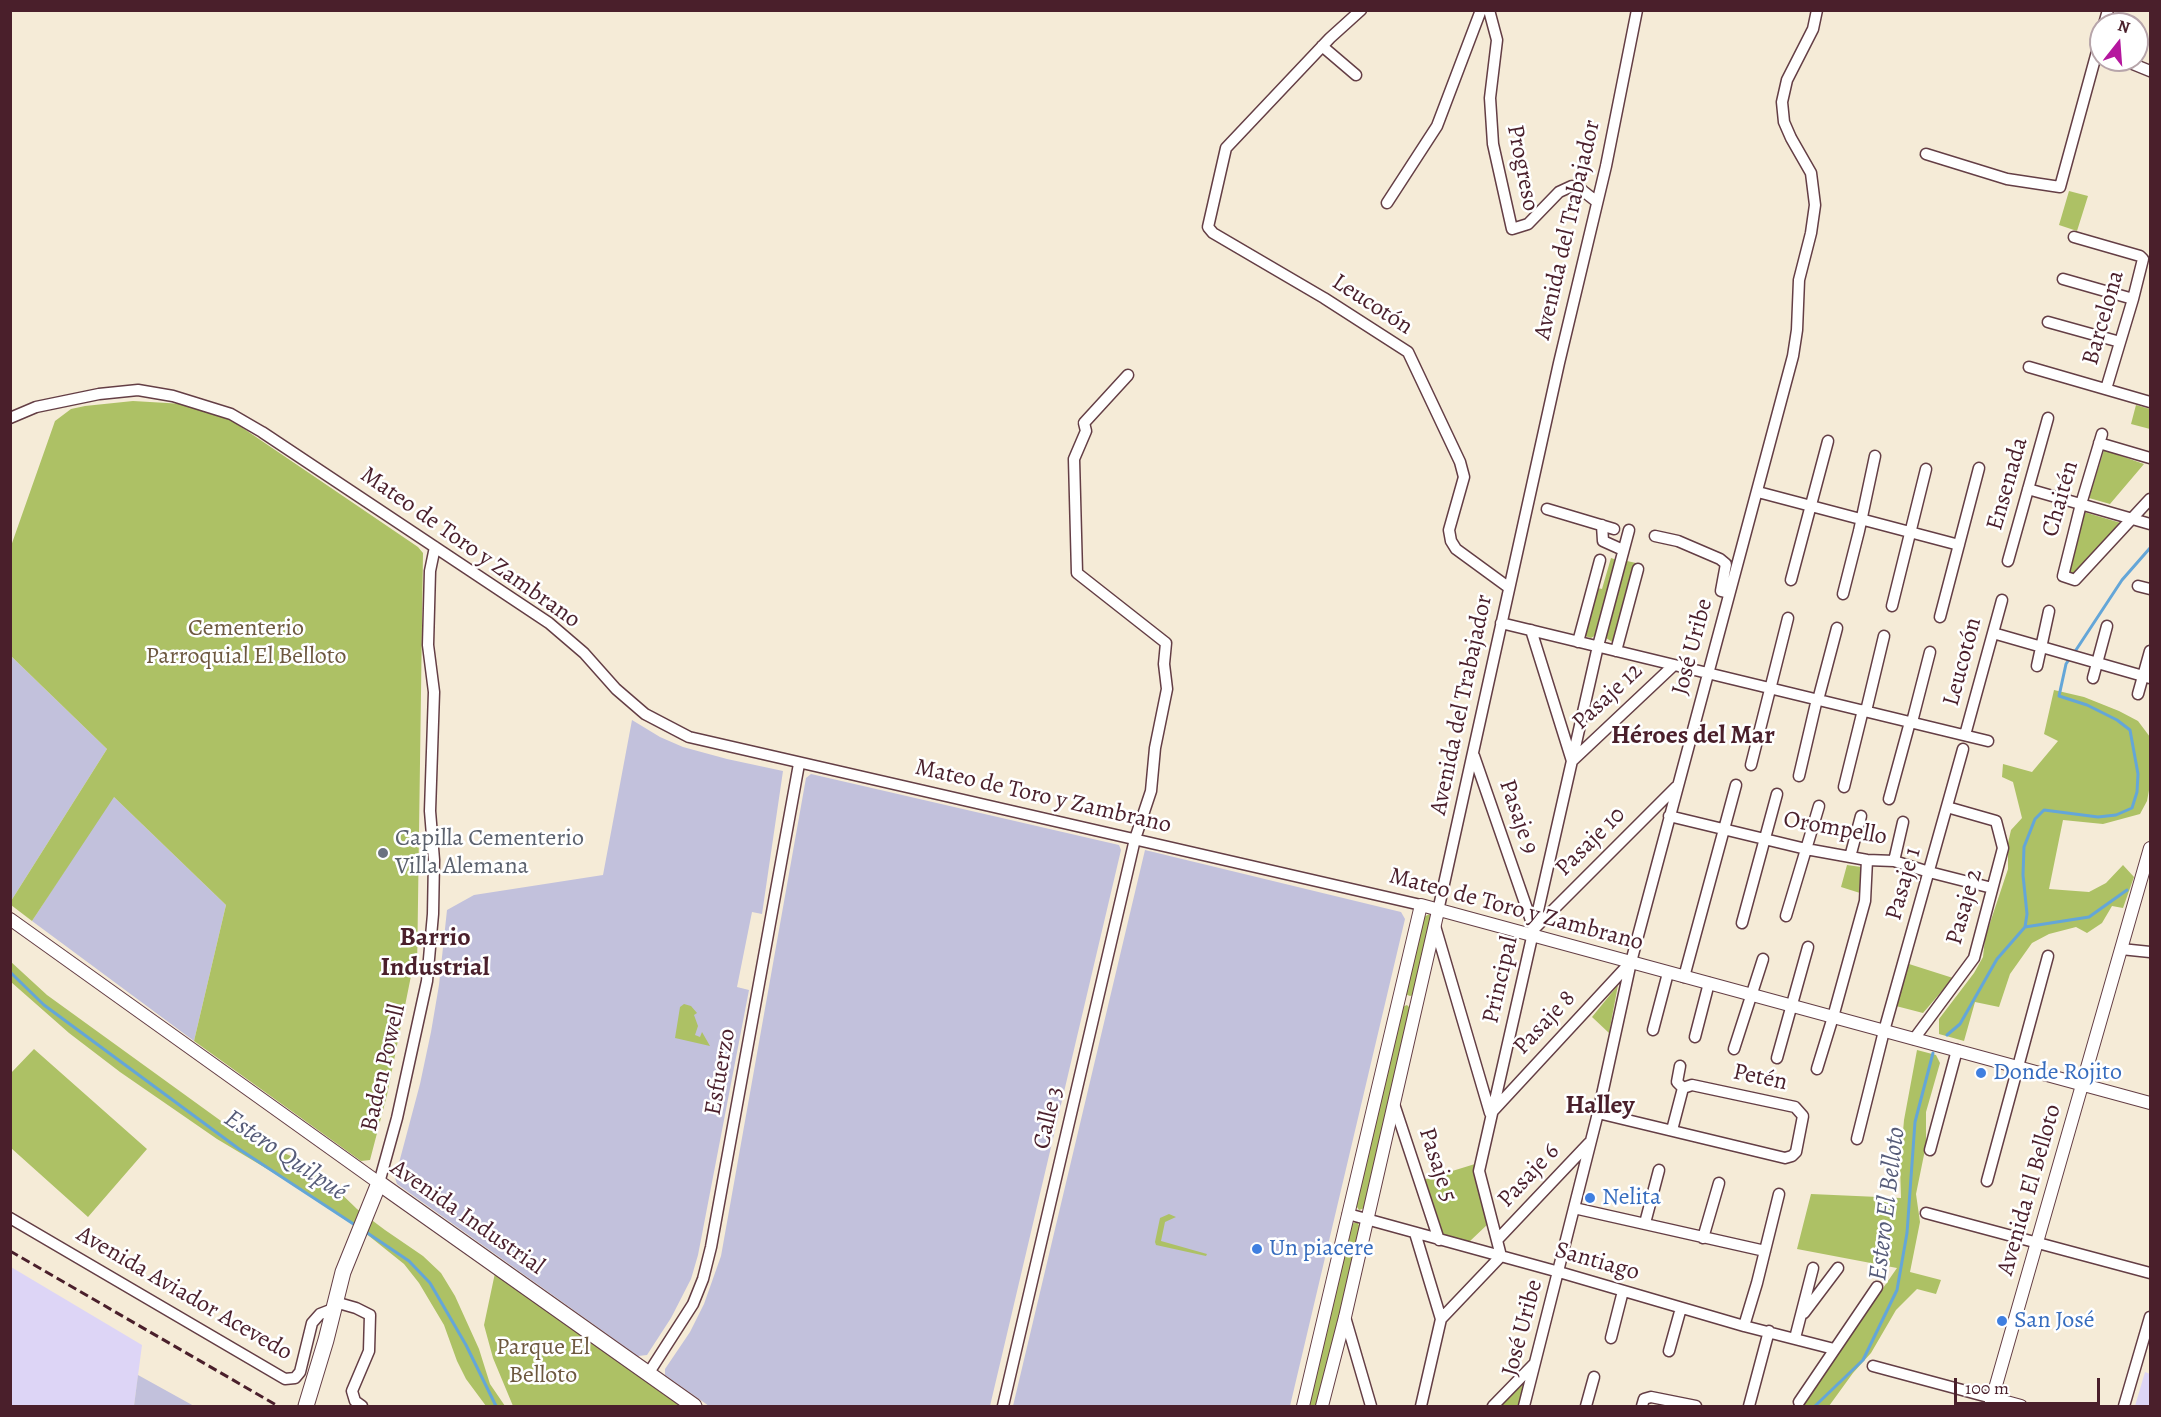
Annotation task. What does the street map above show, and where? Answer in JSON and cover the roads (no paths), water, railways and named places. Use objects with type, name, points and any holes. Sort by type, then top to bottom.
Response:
[{"type":"main road","name":"Baden Powell","points":[[306,1407],[350,1250],[379,1183]]},
{"type":"main road","name":"Avenida Industrial","points":[[379,1183],[694,1407]]},
{"type":"street","points":[[1356,75],[1322,46],[1361,10]]},
{"type":"street","points":[[1387,204],[1437,126],[1481,10]]},
{"type":"street","name":"Progreso","points":[[1489,10],[1497,40],[1490,98],[1492,144],[1512,229],[1528,224],[1559,192],[1572,186],[1597,202]]},
{"type":"street","name":"Avenida del Trabajador","points":[[1322,1407],[1345,1317],[1435,926],[1508,587],[1597,202],[1637,10]]},
{"type":"street","name":"José Uribe","points":[[1524,1407],[1598,1113],[1631,962],[1793,357],[1797,330],[1799,280],[1811,233],[1815,205],[1811,173],[1784,122],[1782,102],[1787,80],[1813,29],[1816,10]]},
{"type":"street","name":"Leucotón","points":[[1322,46],[1226,148],[1208,227],[1213,233],[1324,298],[1408,352],[1460,462],[1464,477],[1449,530],[1451,541],[1456,549],[1508,587]]},
{"type":"street","points":[[1926,154],[2007,179],[2060,187],[2093,72]]},
{"type":"street","name":"Barcelona","points":[[2074,237],[2142,258],[2133,299],[2106,389]]},
{"type":"street","points":[[2063,279],[2133,299]]},
{"type":"street","points":[[2049,322],[2120,342]]},
{"type":"street","points":[[2029,367],[2151,402]]},
{"type":"street","name":"Calle 3","points":[[1002,1407],[1135,839],[1151,791],[1155,748],[1167,689],[1164,664],[1166,642],[1077,573],[1074,459],[1086,431],[1084,423],[1128,375]]},
{"type":"street","name":"Mateo de Toro y Zambrano","points":[[10,418],[36,407],[99,394],[138,390],[173,396],[231,414],[262,432],[549,623],[584,653],[616,689],[645,714],[689,737],[1534,932],[1668,973],[2151,1103]]},
{"type":"street","name":"Ensenada","points":[[2008,561],[2049,418]]},
{"type":"street","name":"Chaitén","points":[[2133,518],[2075,580],[2063,576],[2101,438],[2151,458]]},
{"type":"street","points":[[1791,580],[1828,441]]},
{"type":"street","points":[[1843,594],[1875,456]]},
{"type":"street","points":[[1940,617],[1979,468]]},
{"type":"street","points":[[1893,606],[1926,469]]},
{"type":"street","points":[[2028,489],[2151,524]]},
{"type":"street","points":[[1758,492],[1959,545]]},
{"type":"street","points":[[2133,518],[2151,499]]},
{"type":"street","points":[[1547,509],[1614,529]]},
{"type":"street","points":[[1602,525],[1603,541],[1622,555]]},
{"type":"street","name":"Principal","points":[[1501,1256],[1479,1171],[1598,646],[1629,530]]},
{"type":"street","points":[[1655,536],[1678,540],[1720,559],[1726,564],[1721,591],[1729,593]]},
{"type":"street","name":"Baden Powell","points":[[379,1183],[397,1118],[427,981],[433,914],[434,871],[430,811],[434,692],[428,645],[430,571],[435,547]]},
{"type":"street","points":[[1578,642],[1600,560]]},
{"type":"street","points":[[1616,651],[1638,569]]},
{"type":"street","points":[[2138,586],[2151,590]]},
{"type":"street","name":"Leucotón","points":[[1965,735],[2002,600]]},
{"type":"street","points":[[2037,666],[2049,611]]},
{"type":"street","points":[[1751,765],[1788,618]]},
{"type":"street","name":"Leucotón","points":[[1501,623],[1988,741]]},
{"type":"street","points":[[2093,678],[2106,626]]},
{"type":"street","points":[[1799,776],[1837,628]]},
{"type":"street","points":[[1531,630],[1572,761]]},
{"type":"street","points":[[1993,633],[2147,677]]},
{"type":"street","points":[[1844,787],[1884,636]]},
{"type":"street","points":[[2138,694],[2147,677],[2151,651]]},
{"type":"street","name":"Leucotón","points":[[1889,799],[1930,652]]},
{"type":"street","name":"Pasaje 12","points":[[1572,761],[1674,665]]},
{"type":"street","name":"Pasaje 1","points":[[1857,1139],[1884,1031],[1963,749]]},
{"type":"street","name":"Pasaje 9","points":[[1473,754],[1534,932]]},
{"type":"street","name":"Esfuerzo","points":[[648,1374],[693,1304],[703,1279],[711,1247],[799,764]]},
{"type":"street","name":"Pasaje 10","points":[[1534,932],[1678,785]]},
{"type":"street","points":[[1683,977],[1736,785]]},
{"type":"street","points":[[1742,923],[1777,794]]},
{"type":"street","points":[[1786,916],[1819,806]]},
{"type":"street","name":"Pasaje 2","points":[[1914,1039],[1974,958],[2003,848],[1996,821],[1947,807]]},
{"type":"street","name":"Orompello","points":[[1669,816],[1806,849],[1867,860],[1894,861],[1992,888]]},
{"type":"street","points":[[1850,857],[1861,816]]},
{"type":"street","points":[[1894,861],[1903,822]]},
{"type":"street","name":"Avenida El Belloto","points":[[1991,1402],[2151,848]]},
{"type":"street","points":[[1817,1069],[1865,901],[1867,860]]},
{"type":"street","points":[[1303,1407],[1421,905]]},
{"type":"street","name":"Avenida Industrial","points":[[10,919],[379,1183]]},
{"type":"street","points":[[1435,926],[1491,1113]]},
{"type":"street","points":[[1776,1058],[1808,947]]},
{"type":"street","points":[[2121,949],[2151,952]]},
{"type":"street","points":[[1987,1181],[2048,956]]},
{"type":"street","points":[[1734,1049],[1762,959]]},
{"type":"street","name":"Pasaje 8","points":[[1491,1113],[1631,962]]},
{"type":"street","points":[[1653,1030],[1668,973]]},
{"type":"street","points":[[1695,1037],[1709,983]]},
{"type":"street","points":[[1398,998],[1416,1004]]},
{"type":"street","points":[[1930,1150],[1957,1050]]},
{"type":"street","points":[[1672,1130],[1683,1088],[1677,1082],[1680,1066]]},
{"type":"street","name":"Petén","points":[[1598,1113],[1785,1158],[1796,1152],[1804,1120],[1802,1112],[1795,1107],[1692,1085],[1683,1088]]},
{"type":"street","name":"Pasaje 5","points":[[1394,1104],[1439,1240]]},
{"type":"street","name":"Pasaje 6","points":[[1498,1239],[1591,1140]]},
{"type":"street","points":[[1645,1223],[1659,1170]]},
{"type":"street","points":[[1703,1238],[1719,1183]]},
{"type":"street","points":[[1744,1326],[1779,1194]]},
{"type":"street","points":[[1574,1208],[1765,1251]]},
{"type":"street","points":[[1926,1213],[2151,1273]]},
{"type":"street","name":"Santiago","points":[[1347,1214],[1744,1326],[1834,1349]]},
{"type":"street","name":"Avenida Aviador Acevedo","points":[[10,1218],[285,1378],[295,1378],[300,1372],[312,1323],[320,1314],[334,1306]]},
{"type":"street","points":[[1415,1233],[1441,1319],[1421,1407]]},
{"type":"street","points":[[1441,1319],[1501,1256]]},
{"type":"street","points":[[1800,1318],[1838,1268]]},
{"type":"street","points":[[1795,1338],[1812,1271],[1830,1278]]},
{"type":"street","points":[[1798,1402],[1877,1287]]},
{"type":"street","points":[[1611,1338],[1623,1291]]},
{"type":"street","points":[[334,1306],[356,1308],[370,1315],[369,1351],[352,1390],[355,1401],[362,1407]]},
{"type":"street","points":[[1669,1351],[1681,1308]]},
{"type":"street","points":[[1345,1317],[1371,1407]]},
{"type":"street","points":[[2124,1407],[2151,1317]]},
{"type":"street","points":[[1749,1407],[1768,1331]]},
{"type":"street","points":[[1493,1407],[1534,1364]]},
{"type":"street","points":[[1873,1366],[1991,1402],[2021,1407]]},
{"type":"street","points":[[1586,1407],[1594,1377]]},
{"type":"street","points":[[1645,1402],[1696,1407]]},
{"type":"waterway","name":"Estero El Belloto","points":[[2074,653],[2122,580],[2150,548]]},
{"type":"waterway","name":"Estero El Belloto","points":[[1947,1035],[1960,1024],[1997,959],[2025,927],[2027,914],[2023,875],[2024,847],[2035,819],[2044,810],[2098,817],[2116,815],[2132,808],[2137,792],[2138,774],[2130,730],[2117,720],[2087,705],[2059,696],[2066,664],[2070,658]]},
{"type":"waterway","points":[[2025,927],[2089,917],[2127,890]]},
{"type":"waterway","name":"Estero Quilpué","points":[[10,972],[44,1005],[239,1149],[358,1227]]},
{"type":"waterway","name":"Estero El Belloto","points":[[1815,1406],[1863,1360],[1897,1290],[1907,1233],[1915,1122],[1933,1053]]},
{"type":"waterway","name":"Estero Quilpué","points":[[366,1232],[409,1261],[430,1283],[466,1345],[496,1406]]},
{"type":"railway","points":[[10,1251],[278,1406]]},
{"type":"place","name":"Capilla Cementerio Villa Alemana","points":[[383,853]]},
{"type":"place","name":"Donde Rojito","points":[[1981,1073]]},
{"type":"place","name":"Nelita","points":[[1590,1198]]},
{"type":"place","name":"Un piacere","points":[[1257,1249]]},
{"type":"place","name":"San José","points":[[2002,1321]]},
{"type":"district","name":"Héroes del Mar","points":[[1693,737]]},
{"type":"district","name":"Barrio Industrial","points":[[435,954]]},
{"type":"district","name":"Halley","points":[[1600,1107]]},
{"type":"park label","name":"Cementerio Parroquial El Belloto","points":[[246,643]]},
{"type":"park label","name":"Parque El Belloto","points":[[543,1362]]}]
